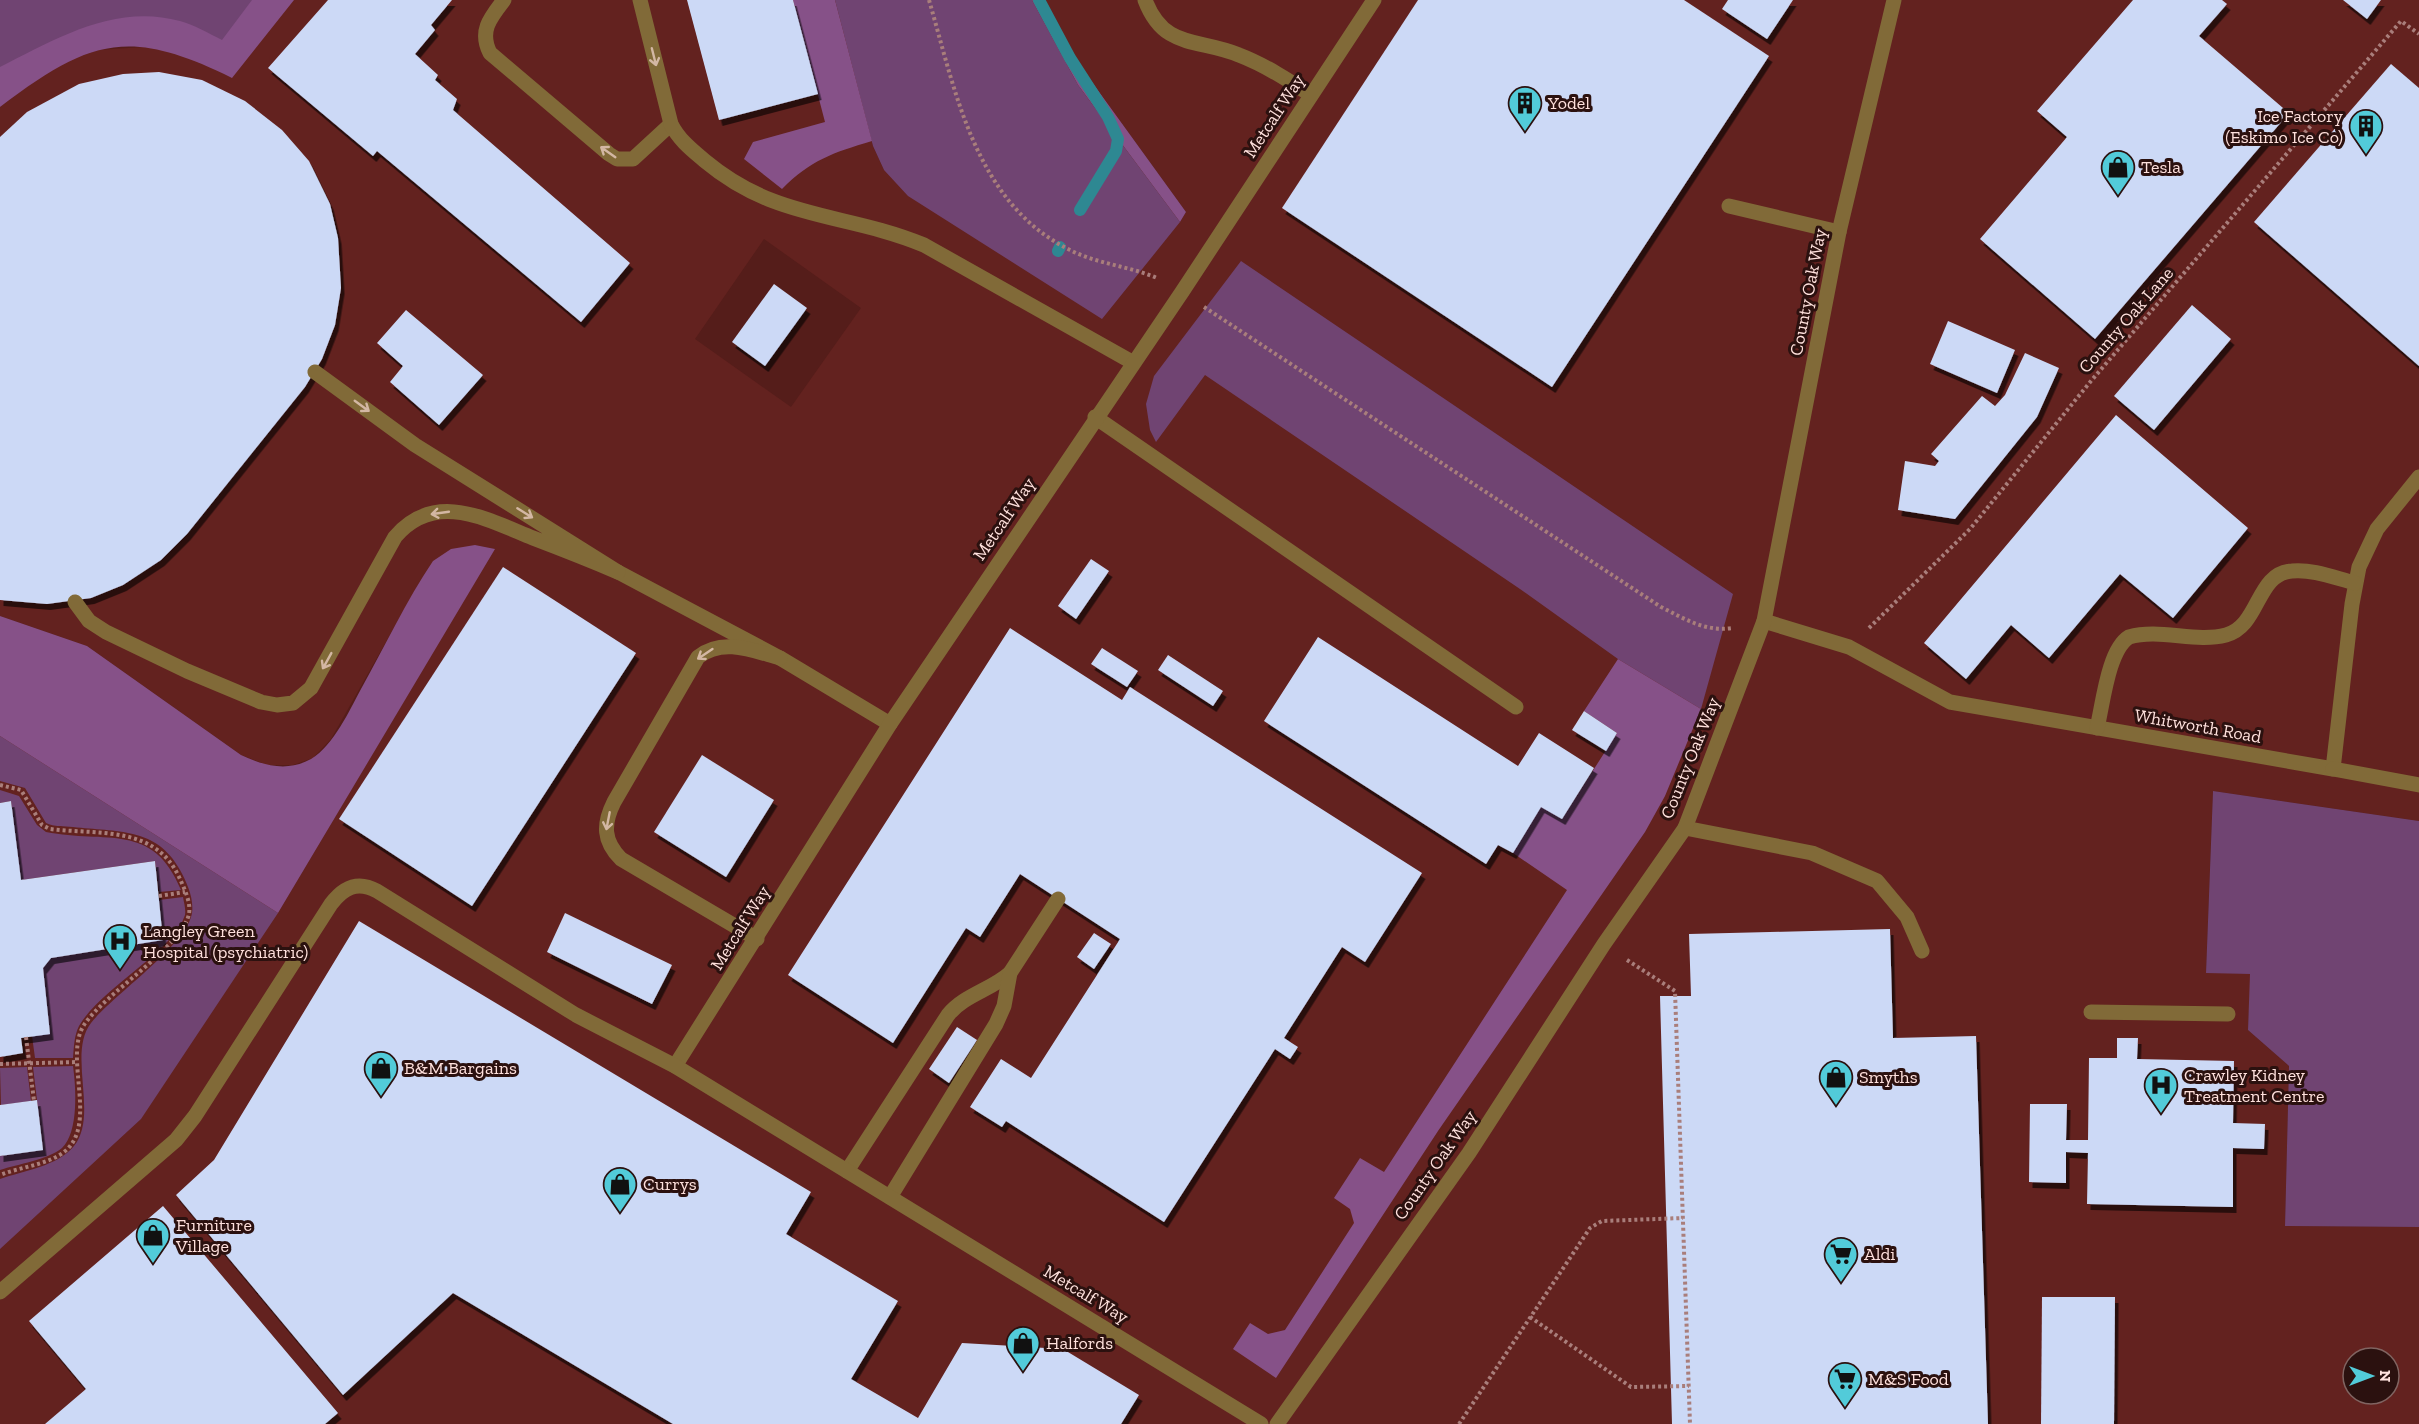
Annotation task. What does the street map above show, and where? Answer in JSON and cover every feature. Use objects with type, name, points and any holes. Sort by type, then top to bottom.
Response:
[{"type":"street","points":[[504,0],[486,24],[486,45],[490,53],[609,154],[617,159],[633,159],[671,124]]},
{"type":"street","points":[[640,0],[671,124],[694,152],[750,192],[782,206],[890,233],[924,245],[1132,362]]},
{"type":"street","points":[[1146,0],[1151,15],[1170,35],[1236,54],[1280,75],[1311,95]]},
{"type":"street","name":"Metcalf Way","points":[[675,1066],[757,939],[890,724],[1132,362],[1182,292],[1374,0]]},
{"type":"street","name":"County Oak Way","points":[[1277,1424],[1469,1153],[1604,944],[1685,828],[1764,621],[1839,232],[1894,0]]},
{"type":"street","points":[[1729,206],[1839,232]]},
{"type":"street","points":[[315,372],[415,445],[618,572],[780,658],[890,724]]},
{"type":"street","points":[[1095,417],[1516,707]]},
{"type":"street","points":[[2333,769],[2355,583],[2369,542],[2419,477]]},
{"type":"street","points":[[75,602],[89,621],[106,632],[254,699],[285,705],[299,700],[311,688],[394,537],[415,519],[447,511],[475,514],[618,572]]},
{"type":"street","points":[[2097,728],[2114,657],[2120,644],[2129,637],[2213,636],[2233,632],[2250,617],[2269,583],[2281,573],[2305,571],[2355,583]]},
{"type":"street","name":"Whitworth Road","points":[[1764,621],[1850,647],[1950,702],[2419,785]]},
{"type":"street","points":[[757,939],[621,859],[609,843],[606,822],[614,802],[698,657],[706,651],[724,646],[744,648],[780,658]]},
{"type":"street","points":[[1685,828],[1812,853],[1877,881],[1907,917],[1922,951]]},
{"type":"street","name":"Metcalf Way","points":[[0,1292],[141,1172],[181,1134],[331,904],[344,890],[359,885],[371,888],[576,1015],[675,1066],[1261,1424]]},
{"type":"street","points":[[847,1171],[948,1015],[960,1002],[994,986],[1010,973],[1058,899]]},
{"type":"street","points":[[890,1197],[996,1024],[1004,1006],[1010,973]]},
{"type":"street","points":[[2091,1012],[2228,1014]]},
{"type":"path","points":[[929,0],[969,129],[993,182],[1014,209],[1042,234],[1071,251],[1149,274],[1182,292],[1662,607],[1692,624],[1724,629],[1764,621]]},
{"type":"path","name":"County Oak Lane","points":[[1850,647],[1970,529],[2091,381],[2401,21],[2419,34]]},
{"type":"path","points":[[0,785],[21,790],[45,827],[131,837],[151,843],[169,860],[185,892],[189,908],[187,919],[160,952],[87,1021],[79,1037],[79,1110],[71,1144],[56,1156],[0,1175]]},
{"type":"path","points":[[159,896],[185,892]]},
{"type":"path","points":[[1604,944],[1675,991],[1690,1424]]},
{"type":"path","points":[[26,1037],[34,1101]]},
{"type":"path","points":[[0,1064],[78,1062]]},
{"type":"path","points":[[1459,1424],[1596,1223],[1683,1218]]},
{"type":"path","points":[[1530,1317],[1631,1387],[1689,1386]]},
{"type":"shaded area","points":[[0,0],[291,0],[251,53],[171,26],[0,71]]},
{"type":"shaded area","points":[[252,0],[294,0],[232,78],[165,51],[137,47],[111,48],[86,54],[60,67],[0,107],[0,67],[64,35],[109,20],[156,17],[186,23],[222,40]]},
{"type":"shaded area","points":[[291,0],[835,0],[873,146],[884,170],[1180,222],[1186,212],[1076,60],[1045,0],[2419,0],[2419,821],[2213,791],[2206,972],[2251,974],[2248,1030],[2289,1066],[2285,1226],[2419,1227],[2419,1424],[0,1424],[0,736],[278,913],[494,549],[475,545],[425,573],[331,739],[313,758],[293,765],[267,765],[241,755],[87,646],[0,616],[0,107],[45,73],[67,61],[98,50],[143,47],[163,49],[197,61]],"holes":[[[282,80],[377,151],[372,155]],[[764,239],[861,308],[791,407],[695,339]]]},
{"type":"shaded area","points":[[793,0],[835,0],[872,141],[845,149],[813,164],[782,189],[744,159],[753,142],[825,122]]},
{"type":"shaded area","points":[[835,0],[1032,0],[1078,85],[1180,222],[1102,319],[908,196],[884,170],[873,146]]},
{"type":"shaded area","points":[[1032,0],[1045,0],[1076,60],[1186,212],[1180,222],[1078,85]]},
{"type":"shaded area","points":[[1241,261],[1733,594],[1701,709],[1618,659],[1520,589],[1205,375],[1156,442],[1150,430],[1146,404],[1154,376]]},
{"type":"shaded area","points":[[475,545],[495,549],[278,913],[0,736],[0,616],[87,646],[241,755],[267,765],[285,766],[302,763],[319,753],[340,727],[433,561],[451,549]]},
{"type":"shaded area","points":[[1618,659],[1701,709],[1665,796],[1645,832],[1438,1131],[1276,1378],[1233,1349],[1250,1323],[1268,1334],[1285,1330],[1354,1223],[1350,1209],[1334,1198],[1360,1158],[1384,1172],[1567,890],[1513,853],[1541,807],[1562,819],[1617,733],[1584,711]]},
{"type":"shaded area","points":[[0,736],[278,913],[141,1119],[0,1249],[0,1179],[50,1163],[74,1146],[81,1133],[84,1118],[82,1051],[84,1036],[91,1023],[101,1012],[148,970],[177,940],[187,926],[192,913],[192,902],[180,870],[171,856],[160,846],[134,834],[120,831],[56,826],[46,823],[25,788],[0,781]]},
{"type":"shaded area","points":[[0,790],[19,796],[37,825],[46,832],[108,837],[142,844],[157,854],[170,868],[181,890],[159,892],[155,861],[21,880],[11,801],[0,803]]},
{"type":"shaded area","points":[[2213,791],[2419,821],[2419,1227],[2285,1226],[2289,1066],[2248,1030],[2250,974],[2206,973]]},
{"type":"shaded area","points":[[183,897],[185,915],[178,929],[152,956],[89,1012],[77,1030],[73,1058],[35,1058],[32,1036],[50,1033],[43,968],[51,958],[163,940],[159,900]]},
{"type":"shaded area","points":[[73,1066],[75,1109],[74,1121],[67,1141],[62,1148],[49,1156],[0,1170],[0,1156],[43,1150],[33,1067]]},
{"type":"shaded area","points":[[27,1067],[31,1101],[1,1105],[0,1068]]},
{"type":"building","points":[[328,0],[452,0],[431,25],[435,30],[415,54],[438,75],[435,80],[457,99],[453,110],[630,263],[581,322],[377,151],[373,156],[268,68]]},
{"type":"building","points":[[687,0],[793,0],[818,94],[719,120]]},
{"type":"building","name":"Yodel","points":[[1418,0],[1684,0],[1769,56],[1552,387],[1282,208]]},
{"type":"building","points":[[1728,0],[1793,0],[1767,39],[1722,9]]},
{"type":"building","name":"Tesla","points":[[2133,0],[2222,0],[2227,4],[2199,36],[2289,113],[2095,339],[1980,239],[2067,137],[2037,111]]},
{"type":"building","points":[[2343,0],[2381,0],[2367,19]]},
{"type":"building","name":"Ice Factory (Eskimo Ice Co)","points":[[2391,64],[2419,88],[2419,366],[2254,222]]},
{"type":"building","points":[[159,72],[202,80],[245,101],[282,130],[309,161],[330,204],[338,238],[341,288],[335,325],[322,359],[305,387],[187,534],[161,560],[123,585],[91,598],[47,604],[0,600],[0,137],[27,112],[79,84],[123,74]]},
{"type":"building","points":[[774,284],[807,308],[765,366],[732,342]]},
{"type":"building","points":[[2192,305],[2231,339],[2154,430],[2114,396]]},
{"type":"building","points":[[406,310],[483,375],[439,425],[390,382],[403,366],[377,343]]},
{"type":"building","points":[[1948,321],[2015,350],[1997,393],[1930,364]]},
{"type":"building","points":[[2025,353],[2059,368],[2037,417],[1955,519],[1898,510],[1905,461],[1935,466],[1939,461],[1931,454],[1982,396],[1995,406],[2005,395]]},
{"type":"building","points":[[2116,415],[2248,528],[2173,618],[2120,574],[2049,658],[2011,625],[1966,679],[1924,643]]},
{"type":"building","points":[[1091,559],[1109,571],[1076,619],[1058,606]]},
{"type":"building","points":[[503,567],[636,653],[472,906],[339,819]]},
{"type":"building","points":[[1010,628],[1122,700],[1130,687],[1422,873],[1365,962],[1342,947],[1284,1038],[1298,1047],[1290,1059],[1275,1049],[1164,1222],[1006,1121],[1002,1127],[970,1107],[1001,1059],[1031,1078],[1120,939],[1020,874],[980,937],[966,928],[893,1043],[788,975]]},
{"type":"building","points":[[1318,637],[1518,766],[1539,733],[1594,768],[1562,819],[1541,807],[1513,853],[1498,845],[1486,864],[1264,721]]},
{"type":"building","points":[[1102,648],[1138,671],[1127,687],[1091,664]]},
{"type":"building","points":[[1168,655],[1223,691],[1213,706],[1158,670]]},
{"type":"building","points":[[1584,711],[1617,733],[1606,751],[1572,730]]},
{"type":"building","points":[[702,755],[774,800],[726,877],[654,832]]},
{"type":"building","points":[[11,801],[21,880],[155,861],[163,940],[51,958],[43,968],[50,1034],[21,1038],[23,1053],[0,1057],[0,803]]},
{"type":"building","points":[[565,913],[672,965],[652,1004],[547,952]]},
{"type":"building","points":[[359,921],[811,1192],[786,1234],[898,1301],[851,1379],[918,1418],[962,1343],[1063,1349],[1139,1395],[1121,1424],[673,1424],[453,1293],[343,1395],[176,1195],[214,1160]]},
{"type":"building","points":[[1890,929],[1893,1038],[1976,1036],[1988,1424],[1672,1424],[1660,996],[1691,996],[1689,934]]},
{"type":"building","points":[[1094,933],[1111,944],[1094,969],[1077,957]]},
{"type":"building","points":[[957,1027],[977,1040],[949,1083],[929,1069]]},
{"type":"building","name":"Crawley Kidney Treatment Centre","points":[[2117,1038],[2138,1038],[2137,1059],[2234,1061],[2233,1123],[2265,1124],[2264,1149],[2233,1148],[2233,1207],[2087,1204],[2088,1153],[2066,1152],[2066,1183],[2029,1182],[2030,1104],[2067,1104],[2066,1140],[2088,1140],[2089,1058],[2117,1058]]},
{"type":"building","points":[[37,1100],[43,1150],[0,1156],[0,1105]]},
{"type":"building","name":"Furniture Village","points":[[163,1206],[338,1413],[325,1424],[45,1424],[86,1389],[29,1321]]},
{"type":"building","points":[[2042,1297],[2115,1297],[2114,1424],[2041,1424]]},
{"type":"waterway","points":[[1039,0],[1070,58],[1108,117],[1118,139],[1116,151],[1080,210]]},
{"type":"waterway","points":[[1058,251],[1060,247]]},
{"type":"place","name":"Yodel","points":[[1525,132]]},
{"type":"place","name":"Ice Factory (Eskimo Ice Co)","points":[[2366,155]]},
{"type":"place","name":"Tesla","points":[[2118,196]]},
{"type":"place","name":"Langley Green Hospital (psychiatric)","points":[[120,970]]},
{"type":"place","name":"B&M Bargains","points":[[381,1097]]},
{"type":"place","name":"Smyths","points":[[1836,1106]]},
{"type":"place","name":"Crawley Kidney Treatment Centre","points":[[2161,1114]]},
{"type":"place","name":"Currys","points":[[620,1213]]},
{"type":"place","name":"Furniture Village","points":[[153,1264]]},
{"type":"place","name":"Aldi","points":[[1841,1283]]},
{"type":"place","name":"Halfords","points":[[1023,1372]]},
{"type":"place","name":"M&S Food","points":[[1845,1408]]}]
